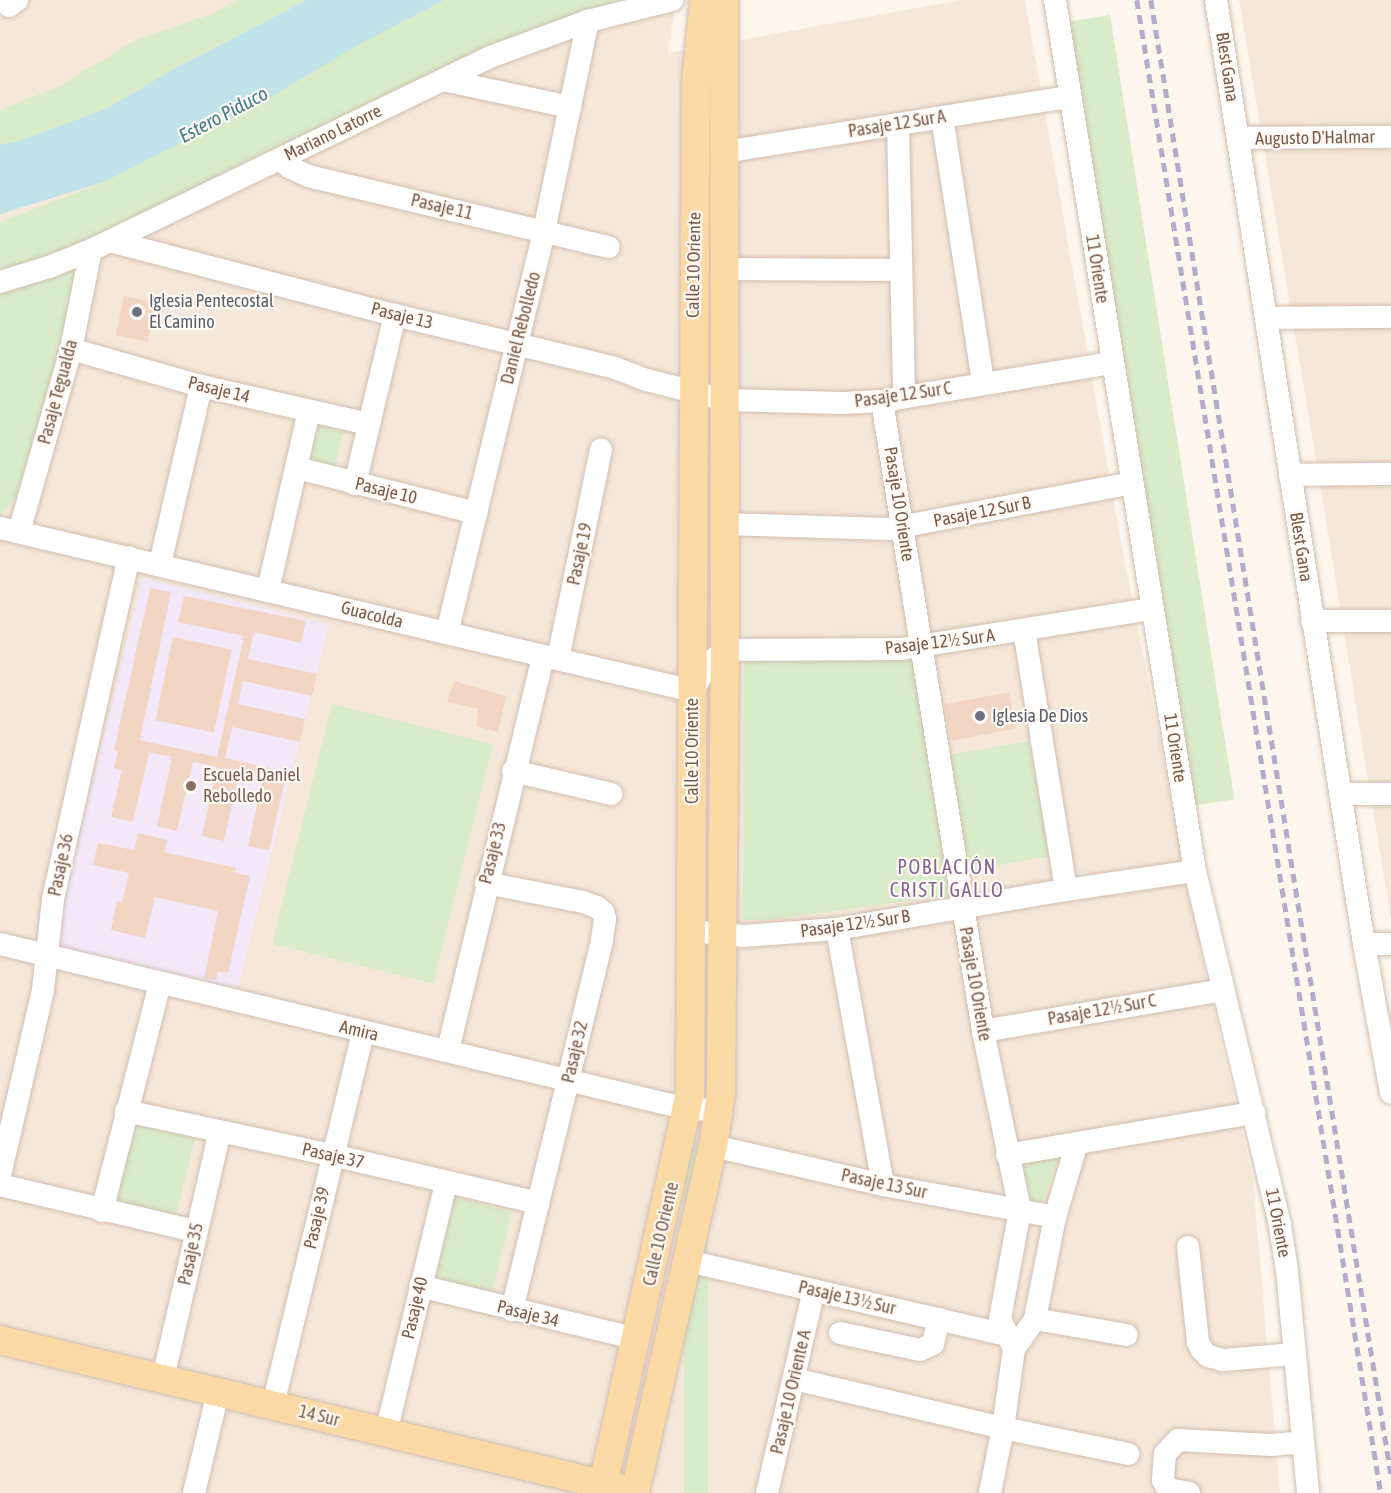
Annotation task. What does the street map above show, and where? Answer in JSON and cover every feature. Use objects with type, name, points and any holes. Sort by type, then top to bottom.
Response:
[{"type":"main road","name":"Calle 10 Oriente","points":[[602,1489],[688,1109],[692,1069],[696,82],[704,0]]},
{"type":"main road","name":"Calle 10 Oriente","points":[[636,1493],[713,1146],[722,1076],[725,650],[724,0]]},
{"type":"main road","name":"14 Sur","points":[[0,1340],[273,1405],[602,1489],[636,1493]]},
{"type":"street","name":"Mariano Latorre","points":[[0,282],[49,267],[100,246],[509,50],[588,21],[672,0]]},
{"type":"street","name":"11 Oriente","points":[[1055,0],[1195,871],[1282,1237],[1308,1493]]},
{"type":"street","name":"Blest Gana","points":[[1216,0],[1267,318],[1312,621],[1364,944],[1391,1093]]},
{"type":"street","name":"Daniel Rebolledo","points":[[447,633],[544,231],[588,21]]},
{"type":"street","points":[[443,80],[570,107]]},
{"type":"street","name":"Pasaje 12 Sur A","points":[[724,152],[1069,97]]},
{"type":"street","points":[[942,117],[983,382]]},
{"type":"street","name":"Pasaje 10 Oriente","points":[[898,124],[901,270],[893,399],[903,527],[962,908],[1006,1155],[1020,1210],[1000,1319],[1010,1342],[1003,1428],[990,1493]]},
{"type":"street","name":"Augusto D'Halmar","points":[[1238,138],[1391,137]]},
{"type":"street","name":"Pasaje 11","points":[[280,159],[289,167],[308,176],[609,247]]},
{"type":"street","name":"Pasaje 13","points":[[100,246],[517,343],[615,368],[643,379],[693,390]]},
{"type":"street","name":"Pasaje Tegualda","points":[[10,530],[71,349],[100,246]]},
{"type":"street","points":[[725,269],[901,270]]},
{"type":"street","points":[[356,483],[395,315]]},
{"type":"street","points":[[1267,318],[1391,318]]},
{"type":"street","name":"Pasaje 14","points":[[71,349],[201,386],[368,424]]},
{"type":"street","name":"Pasaje 12 Sur C","points":[[693,390],[724,400],[834,403],[893,399],[983,382],[1112,363]]},
{"type":"street","points":[[160,564],[201,386]]},
{"type":"street","points":[[268,590],[309,411]]},
{"type":"street","name":"Pasaje 19","points":[[550,658],[602,449]]},
{"type":"street","name":"Pasaje 10","points":[[297,468],[476,513]]},
{"type":"street","points":[[1290,475],[1391,474]]},
{"type":"street","name":"Pasaje 12 Sur B","points":[[724,524],[876,530],[903,527],[1132,483]]},
{"type":"street","name":"Guacolda","points":[[10,530],[693,690]]},
{"type":"street","name":"Pasaje 36","points":[[0,1174],[43,990],[53,898],[129,557]]},
{"type":"street","name":"Pasaje 12½ Sur A","points":[[725,650],[883,650],[922,647],[1152,609]]},
{"type":"street","points":[[1312,621],[1391,621]]},
{"type":"street","points":[[1024,630],[1066,890]]},
{"type":"street","points":[[693,690],[708,664],[725,650]]},
{"type":"street","name":"Pasaje 33","points":[[448,1050],[513,771],[550,658]]},
{"type":"street","points":[[513,771],[610,794]]},
{"type":"street","points":[[1340,794],[1391,794]]},
{"type":"street","name":"Pasaje 12½ Sur B","points":[[692,932],[778,935],[837,929],[1066,890],[1195,871]]},
{"type":"street","name":"Pasaje 32","points":[[486,883],[569,898],[597,907],[603,912],[602,941],[512,1310]]},
{"type":"street","points":[[837,929],[883,1185]]},
{"type":"street","name":"Amira","points":[[0,944],[688,1109],[719,1110]]},
{"type":"street","points":[[1364,944],[1391,944]]},
{"type":"street","points":[[102,1211],[160,983]]},
{"type":"street","name":"Pasaje 12½ Sur C","points":[[983,1030],[1222,990]]},
{"type":"street","name":"Pasaje 39","points":[[273,1405],[363,1032]]},
{"type":"street","name":"Pasaje 37","points":[[126,1111],[332,1155],[538,1203]]},
{"type":"street","points":[[1006,1155],[1254,1113]]},
{"type":"street","name":"Pasaje 35","points":[[163,1378],[219,1131]]},
{"type":"street","name":"Pasaje 10 Oriente","points":[[1010,1342],[1035,1319],[1055,1217],[1077,1143]]},
{"type":"street","name":"Pasaje 13 Sur","points":[[713,1146],[883,1185],[1055,1217]]},
{"type":"street","name":"Pasaje 40","points":[[386,1433],[446,1183]]},
{"type":"street","points":[[0,1185],[102,1211],[195,1231]]},
{"type":"street","points":[[1188,1247],[1198,1342],[1202,1350],[1209,1356],[1223,1360],[1295,1354]]},
{"type":"street","name":"Pasaje 13½ Sur","points":[[688,1260],[939,1319],[1010,1342]]},
{"type":"street","name":"Pasaje 34","points":[[420,1286],[637,1339]]},
{"type":"street","name":"Pasaje 10 Oriente A","points":[[767,1493],[814,1290]]},
{"type":"street","points":[[840,1333],[920,1350],[933,1344],[939,1319]]},
{"type":"street","points":[[1035,1319],[1126,1335]]},
{"type":"street","points":[[794,1379],[1003,1428],[1128,1454]]},
{"type":"street","points":[[194,1493],[218,1392]]},
{"type":"street","points":[[1189,1493],[1168,1489],[1163,1480],[1165,1454],[1178,1440],[1271,1445],[1303,1442]]},
{"type":"shaded area","points":[[0,0],[676,0],[668,53],[961,0],[1025,0],[1120,536],[1205,971],[1253,1180],[1280,1493],[0,1493]]},
{"type":"shaded area","points":[[1239,0],[1391,0],[1391,920],[1320,485]]},
{"type":"shaded area","name":"Escuela Daniel Rebolledo","points":[[143,578],[328,624],[236,995],[51,949]]},
{"type":"green space","points":[[236,0],[307,0],[172,70],[108,108],[22,140],[0,145],[0,110],[56,88],[136,40],[211,14]]},
{"type":"green space","points":[[444,0],[626,0],[24,267],[0,272],[0,222],[104,182],[264,101],[317,69],[130,164],[0,215],[0,166],[400,23]]},
{"type":"green space","points":[[1110,15],[1234,799],[1192,806],[1068,22]]},
{"type":"green space","points":[[83,266],[22,489],[0,516],[0,295]]},
{"type":"green space","points":[[309,424],[343,432],[335,467],[301,459]]},
{"type":"green space","points":[[918,655],[952,895],[768,920],[743,920],[744,660]]},
{"type":"green space","points":[[332,704],[493,744],[433,984],[272,944]]},
{"type":"green space","points":[[1029,741],[1049,856],[964,871],[943,756]]},
{"type":"green space","points":[[127,1118],[196,1135],[175,1221],[106,1203]]},
{"type":"green space","points":[[684,1142],[708,1142],[708,1493],[684,1493]]},
{"type":"green space","points":[[1060,1154],[1039,1211],[1021,1204],[1011,1157]]},
{"type":"green space","points":[[442,1194],[512,1211],[491,1297],[421,1279]]},
{"type":"water","name":"Estero Piduco","points":[[307,0],[444,0],[365,41],[264,101],[104,182],[0,214],[0,145],[22,140],[108,108],[172,70]]},
{"type":"building","name":"Iglesia Pentecostal El Camino","points":[[124,296],[156,303],[148,342],[116,335]]},
{"type":"building","points":[[150,588],[171,592],[140,740],[217,757],[244,636],[178,622],[184,596],[306,621],[301,643],[254,632],[248,659],[317,674],[312,696],[243,681],[238,704],[305,719],[300,742],[232,727],[225,758],[287,772],[269,850],[248,846],[263,778],[239,772],[224,841],[202,836],[217,767],[193,762],[177,831],[157,826],[172,757],[137,750],[149,753],[133,822],[111,817],[122,770],[114,768],[118,751],[114,750]]},
{"type":"building","points":[[173,637],[232,649],[214,733],[155,720]]},
{"type":"building","points":[[454,681],[506,696],[498,732],[476,726],[478,709],[447,702]]},
{"type":"building","name":"Iglesia De Dios","points":[[1009,692],[1016,728],[951,741],[944,705]]},
{"type":"building","points":[[138,833],[167,840],[164,852],[236,868],[235,873],[250,876],[228,973],[218,971],[216,980],[204,978],[218,911],[155,897],[145,938],[111,930],[117,901],[122,903],[129,873],[93,865],[98,843],[134,850]]},
{"type":"railway","points":[[1137,0],[1381,1493]]},
{"type":"railway","points":[[1151,0],[1391,1474]]},
{"type":"place","name":"Iglesia Pentecostal El Camino","points":[[137,312]]},
{"type":"place","name":"Iglesia De Dios","points":[[980,716]]},
{"type":"place","name":"Escuela Daniel Rebolledo","points":[[191,786]]},
{"type":"district","name":"POBLACIÓN CRISTI GALLO","points":[[947,878]]}]
